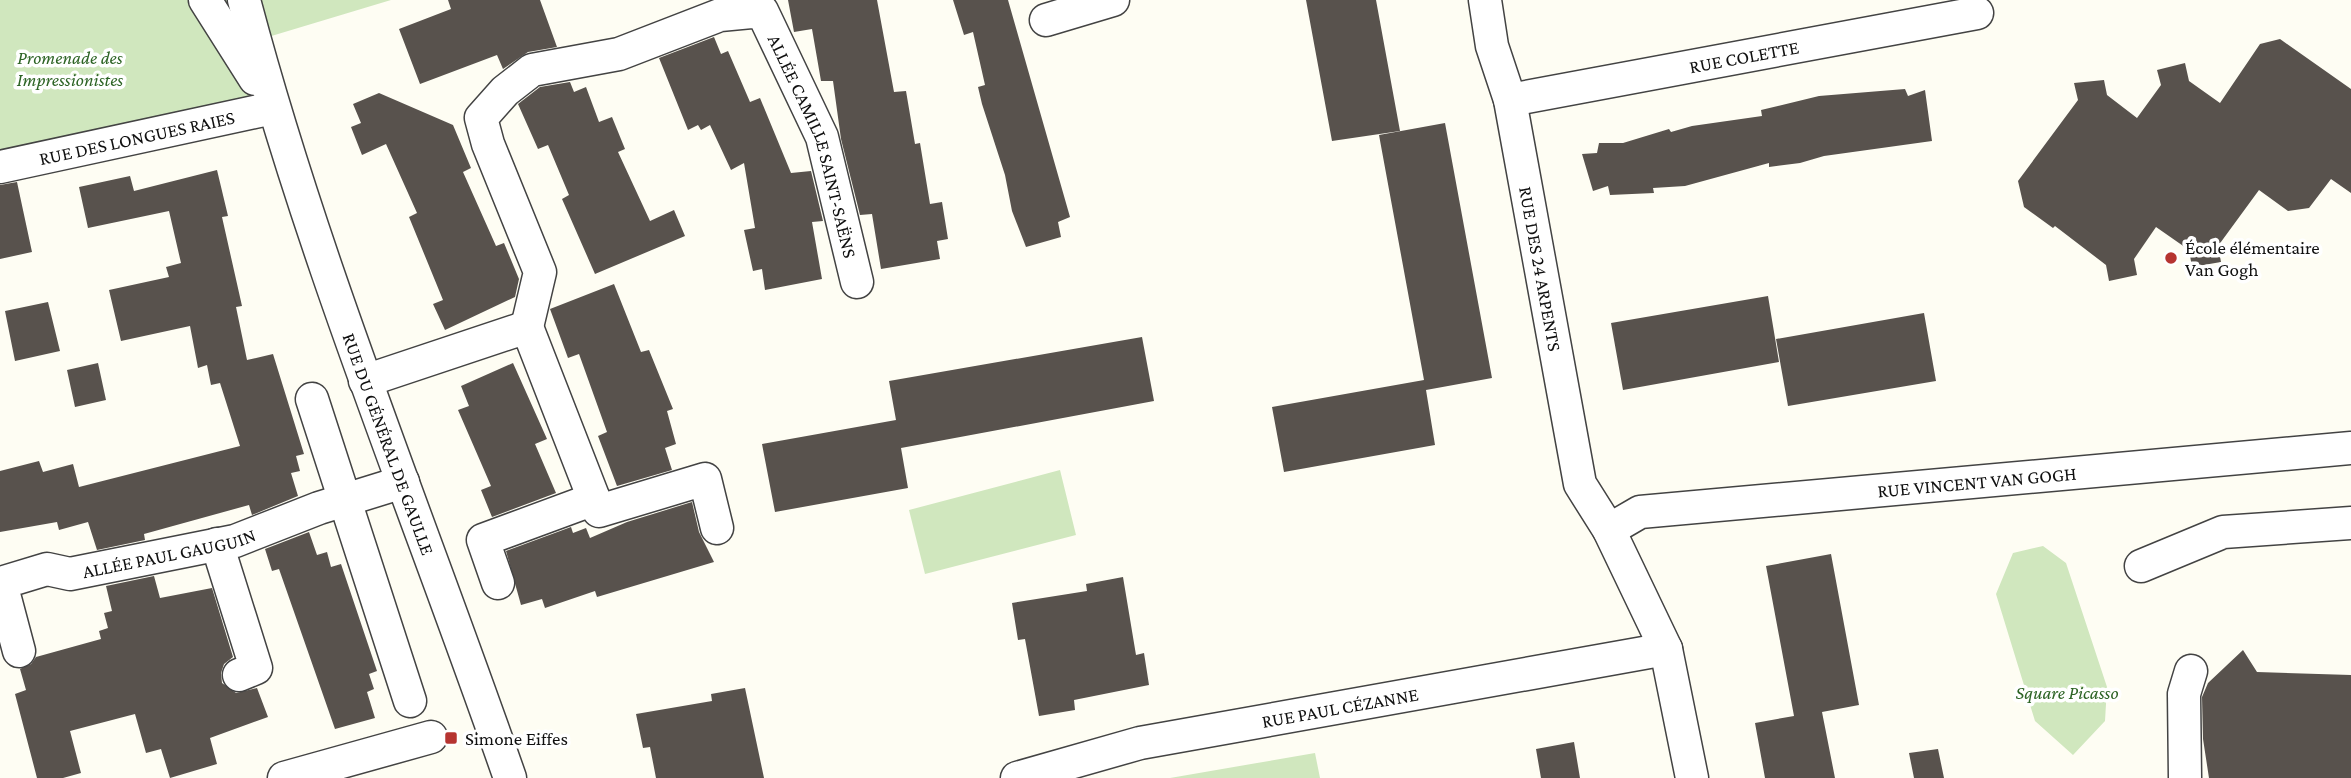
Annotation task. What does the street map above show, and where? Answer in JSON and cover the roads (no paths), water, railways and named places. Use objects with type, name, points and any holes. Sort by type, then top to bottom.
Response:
[{"type":"street","name":"RUE DU GÉNÉRAL DE GAULLE","points":[[205,0],[273,108]]},
{"type":"street","name":"RUE DU GÉNÉRAL DE GAULLE","points":[[244,0],[273,108],[365,381],[510,778]]},
{"type":"street","points":[[1046,20],[1113,0]]},
{"type":"street","name":"RUE DES 24 ARPENTS","points":[[1485,0],[1492,46],[1510,100],[1580,484],[1609,530],[1666,649],[1692,778]]},
{"type":"street","name":"ALLÉE CAMILLE SAINT-SAËNS","points":[[527,327],[540,272],[488,144],[481,118],[505,91],[532,70],[619,54],[720,15],[762,6],[822,137],[857,282]]},
{"type":"street","name":"RUE COLETTE","points":[[1510,100],[1977,13]]},
{"type":"street","name":"RUE DES LONGUES RAIES","points":[[0,167],[273,108]]},
{"type":"street","points":[[365,381],[527,327],[599,511],[705,479],[717,528]]},
{"type":"street","points":[[312,399],[410,702]]},
{"type":"street","name":"RUE VINCENT VAN GOGH","points":[[1609,530],[1640,512],[2351,448]]},
{"type":"street","name":"ALLÉE PAUL GAUGUIN","points":[[19,652],[1,583],[47,569],[70,575],[217,544],[403,482]]},
{"type":"street","points":[[498,583],[483,540],[594,499]]},
{"type":"street","points":[[2141,566],[2223,532],[2351,523]]},
{"type":"street","points":[[217,544],[256,668],[239,675]]},
{"type":"street","name":"RUE PAUL CÉZANNE","points":[[1017,778],[1140,743],[1666,649]]},
{"type":"street","points":[[2185,778],[2184,694],[2191,671]]},
{"type":"street","points":[[284,778],[431,737]]},
{"type":"place","name":"École élémentaire Van Gogh","points":[[2171,258]]},
{"type":"place","name":"Simone Eiffes","points":[[451,738]]},
{"type":"park label","name":"Promenade des Impressionistes","points":[[70,68]]},
{"type":"park label","name":"Square Picasso","points":[[2067,692]]}]
